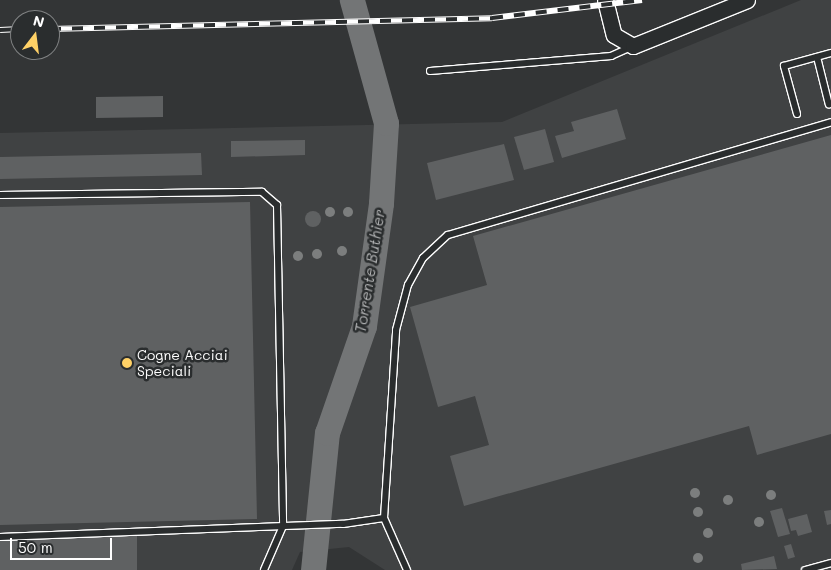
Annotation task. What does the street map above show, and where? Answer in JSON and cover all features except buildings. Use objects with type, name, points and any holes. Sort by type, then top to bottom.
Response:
[{"type":"street","points":[[605,0],[614,36],[633,46],[746,0]]},
{"type":"lane","points":[[430,71],[611,56],[633,46]]},
{"type":"lane","points":[[797,114],[784,66],[831,53]]},
{"type":"lane","points":[[817,57],[829,105]]},
{"type":"lane","points":[[407,570],[384,518],[396,330],[408,285],[423,258],[448,235],[831,122]]},
{"type":"lane","points":[[0,195],[262,192],[277,205],[283,526],[264,570]]},
{"type":"lane","points":[[0,537],[343,524],[384,518]]},
{"type":"lane","points":[[805,570],[831,563]]},
{"type":"shaded area","name":"Cogne Acciai Speciali","points":[[801,0],[831,0],[831,570],[385,570],[349,547],[300,552],[292,570],[0,570],[0,133],[502,122]]},
{"type":"waterway","name":"Torrente Buthier","points":[[313,570],[327,433],[364,326],[381,203],[386,123],[352,0]]},
{"type":"railway","points":[[60,29],[492,18],[642,0]]},
{"type":"railway","points":[[0,30],[10,30]]},
{"type":"place","name":"Cogne Acciai Speciali","points":[[127,363]]}]
